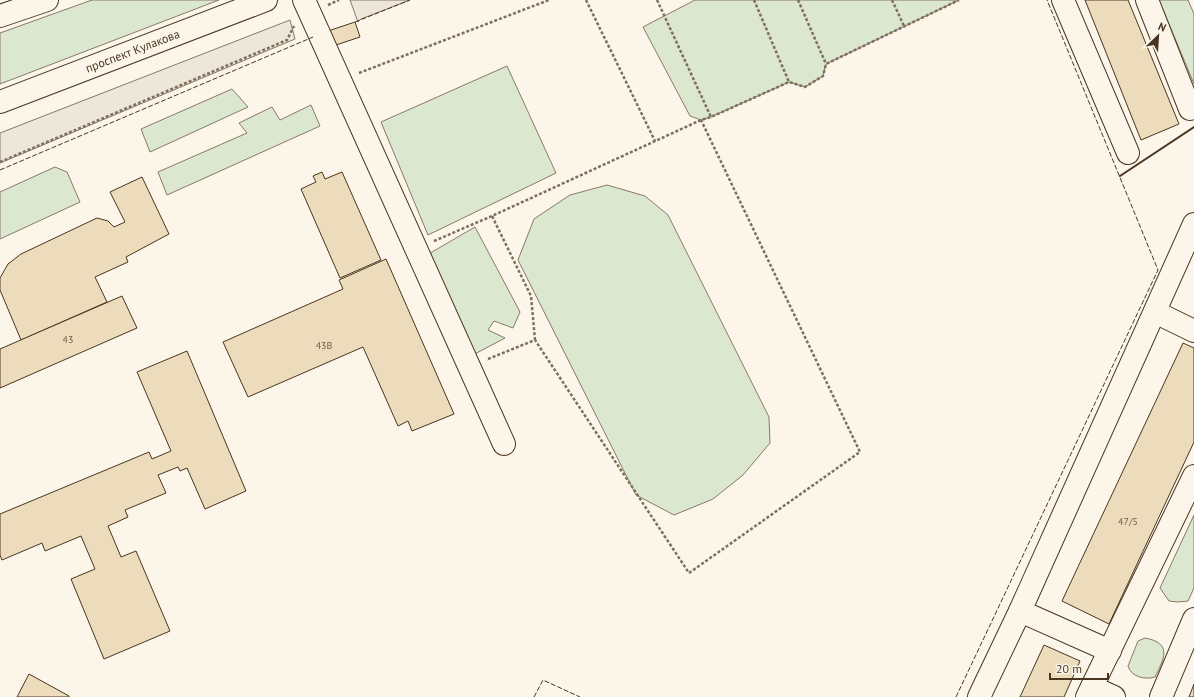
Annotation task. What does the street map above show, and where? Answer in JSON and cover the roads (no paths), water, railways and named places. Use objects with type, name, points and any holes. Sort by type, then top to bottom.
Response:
[{"type":"main road","points":[[0,16],[46,0]]},
{"type":"main road","name":"проспект Кулакова","points":[[0,102],[266,0]]},
{"type":"main road","points":[[1063,0],[1128,153]]},
{"type":"main road","points":[[1147,0],[1190,109],[1194,107]]},
{"type":"main road","points":[[308,7],[504,444]]},
{"type":"main road","points":[[979,697],[1020,611],[1194,224]]},
{"type":"main road","points":[[1155,312],[1194,330]]},
{"type":"main road","points":[[1114,697],[1089,692],[1194,476]]},
{"type":"main road","points":[[1020,611],[1110,651]]},
{"type":"main road","points":[[1161,697],[1194,619]]}]
